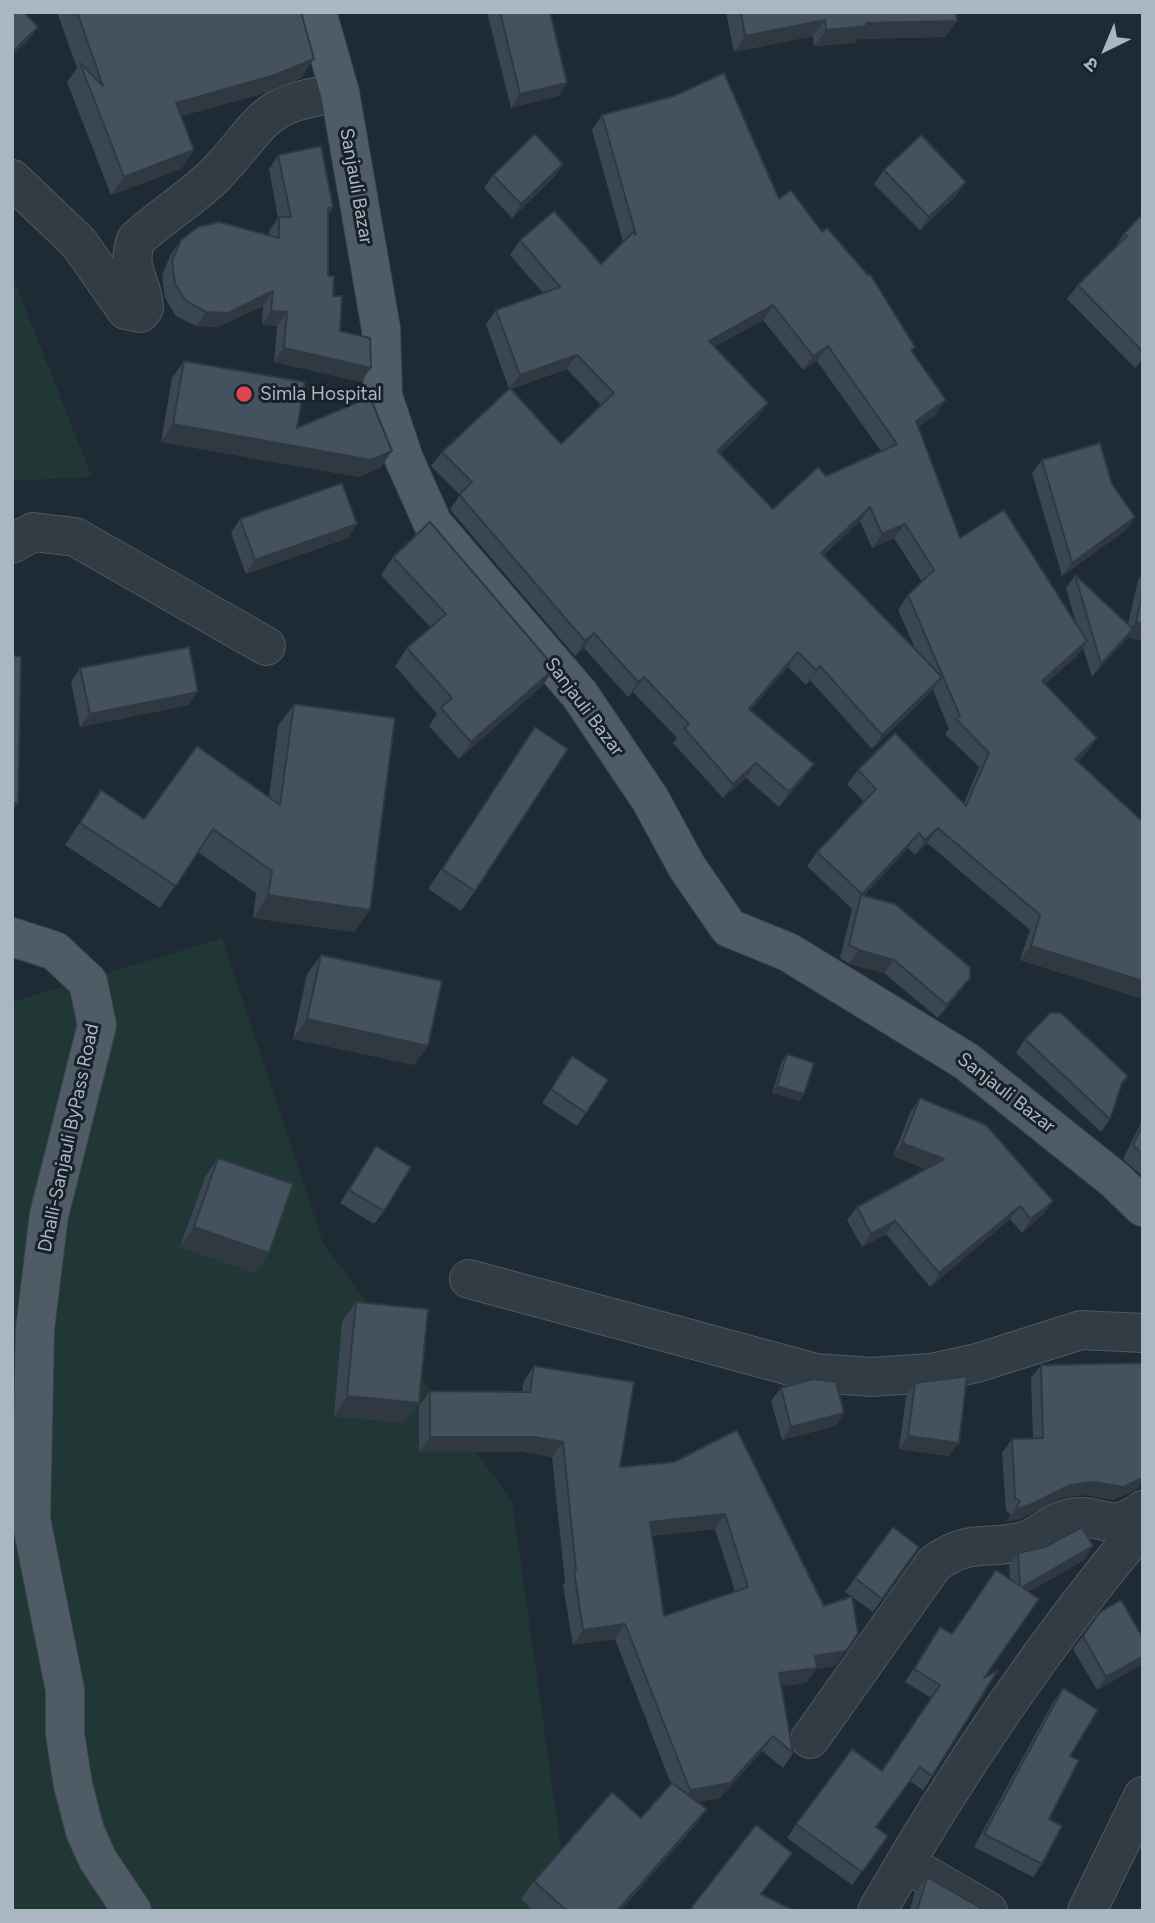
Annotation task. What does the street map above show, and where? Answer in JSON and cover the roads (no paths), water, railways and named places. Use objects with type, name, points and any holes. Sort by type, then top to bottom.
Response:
[{"type":"main road","name":"Sanjauli Bazar","points":[[317,12],[340,93],[381,329],[383,396],[404,459],[433,524],[580,695],[650,799],[687,867],[729,928],[788,952],[966,1061],[1115,1180],[1143,1207]]},
{"type":"main road","name":"Dhalli-Sanjauli ByPass Road","points":[[12,937],[55,951],[88,982],[97,1024],[49,1215],[35,1329],[32,1518],[65,1690],[65,1734],[76,1797],[85,1831],[97,1860],[132,1911]]},
{"type":"street","points":[[12,179],[79,243],[126,310],[139,313],[144,308],[144,299],[135,279],[130,256],[136,240],[216,174],[265,117],[281,106],[303,97],[340,93]]},
{"type":"street","points":[[12,544],[33,532],[75,537],[266,646]]},
{"type":"street","points":[[469,1279],[816,1373],[871,1377],[931,1373],[977,1363],[1081,1329],[1143,1333]]},
{"type":"street","points":[[810,1739],[934,1564],[953,1550],[974,1545],[1024,1541],[1067,1518],[1081,1516],[1109,1524],[1122,1522],[1143,1510]]},
{"type":"street","points":[[877,1911],[1014,1693],[1086,1593],[1143,1525]]},
{"type":"street","points":[[1087,1911],[1143,1796]]},
{"type":"street","points":[[905,1863],[988,1911]]},
{"type":"place","name":"Simla Hospital","points":[[244,394]]}]
